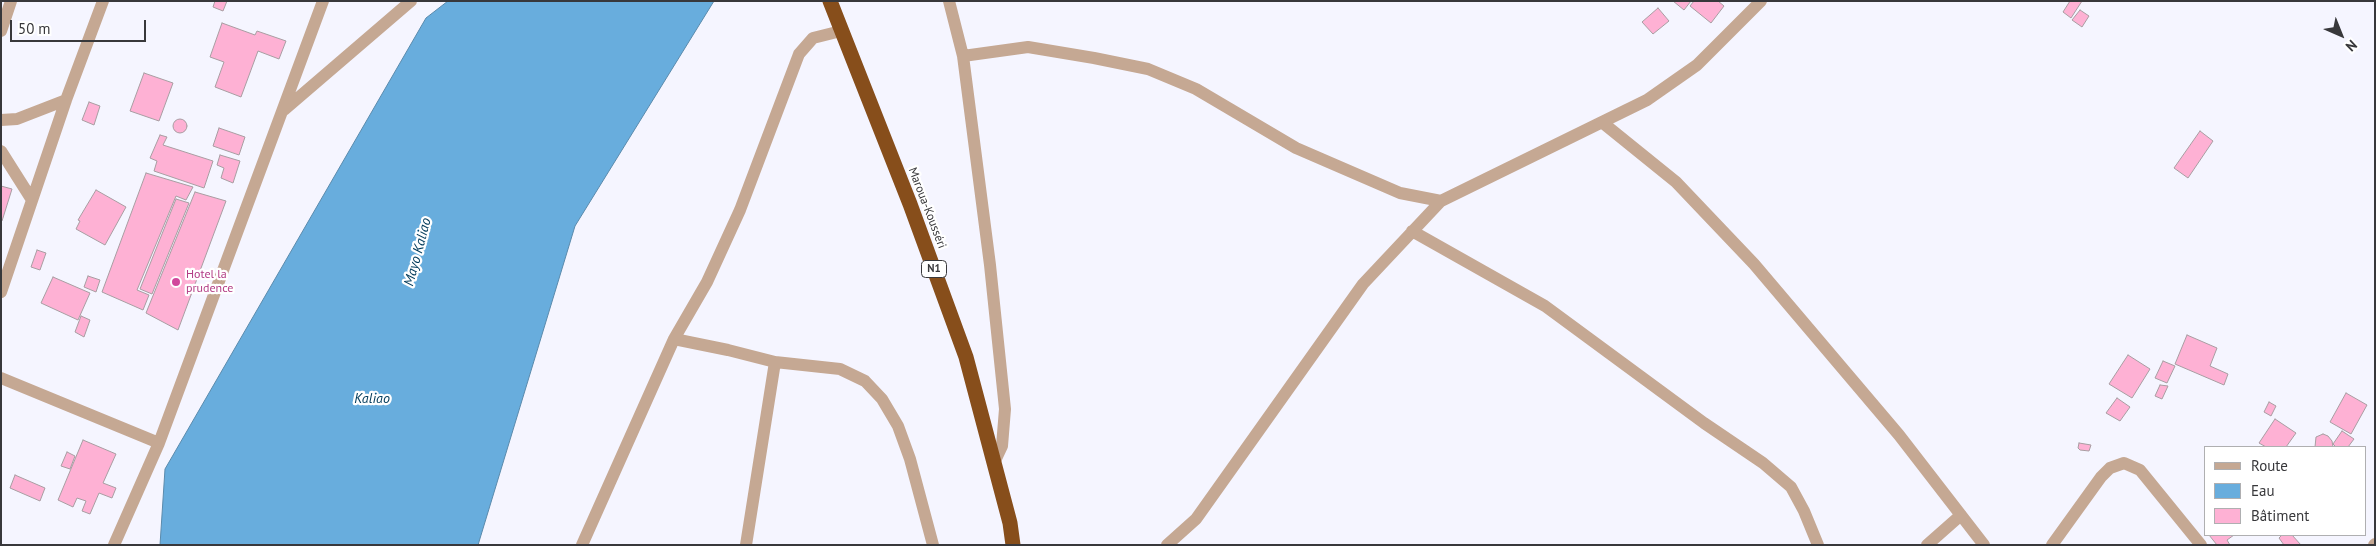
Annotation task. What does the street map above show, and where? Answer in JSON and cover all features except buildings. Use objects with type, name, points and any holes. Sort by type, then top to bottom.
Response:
[{"type":"highway","name":"Maroua-Kousséri","points":[[830,1],[910,204],[966,357],[1010,523],[1013,545]]},
{"type":"street","points":[[1,31],[11,1]]},
{"type":"street","points":[[1,292],[66,100],[103,1]]},
{"type":"street","points":[[114,545],[160,443],[323,1]]},
{"type":"street","points":[[282,110],[411,1]]},
{"type":"street","points":[[950,1],[963,56],[990,265],[1005,409],[1002,446],[994,463]]},
{"type":"street","points":[[1167,545],[1196,519],[1362,284],[1441,201],[1647,100],[1697,65],[1761,1]]},
{"type":"street","points":[[582,545],[674,339],[707,282],[740,210],[799,54],[813,38],[841,30]]},
{"type":"street","points":[[963,56],[1028,48],[1094,58],[1148,69],[1196,89],[1296,148],[1400,193],[1441,201]]},
{"type":"street","points":[[1,120],[18,119],[66,100]]},
{"type":"street","points":[[1603,123],[1676,182],[1754,264],[1846,371],[1984,545]]},
{"type":"street","points":[[1,151],[32,200]]},
{"type":"street","points":[[1412,231],[1545,306],[1704,423],[1763,462],[1791,487],[1804,511],[1818,545]]},
{"type":"street","points":[[674,339],[775,362],[840,369],[865,381],[882,399],[898,426],[910,459],[934,545]]},
{"type":"street","points":[[746,545],[775,362]]},
{"type":"street","points":[[1,378],[160,443]]},
{"type":"street","points":[[2052,545],[2101,477],[2110,468],[2124,463],[2140,470],[2201,545]]},
{"type":"street","points":[[1927,545],[1961,515]]},
{"type":"water","name":"Kaliao","points":[[448,1],[714,1],[575,226],[478,545],[160,545],[165,469],[426,18]]},
{"type":"place","name":"Hotel la prudence","points":[[176,282]]},
{"type":"water label","name":"Mayo Kaliao","points":[[418,252]]}]
